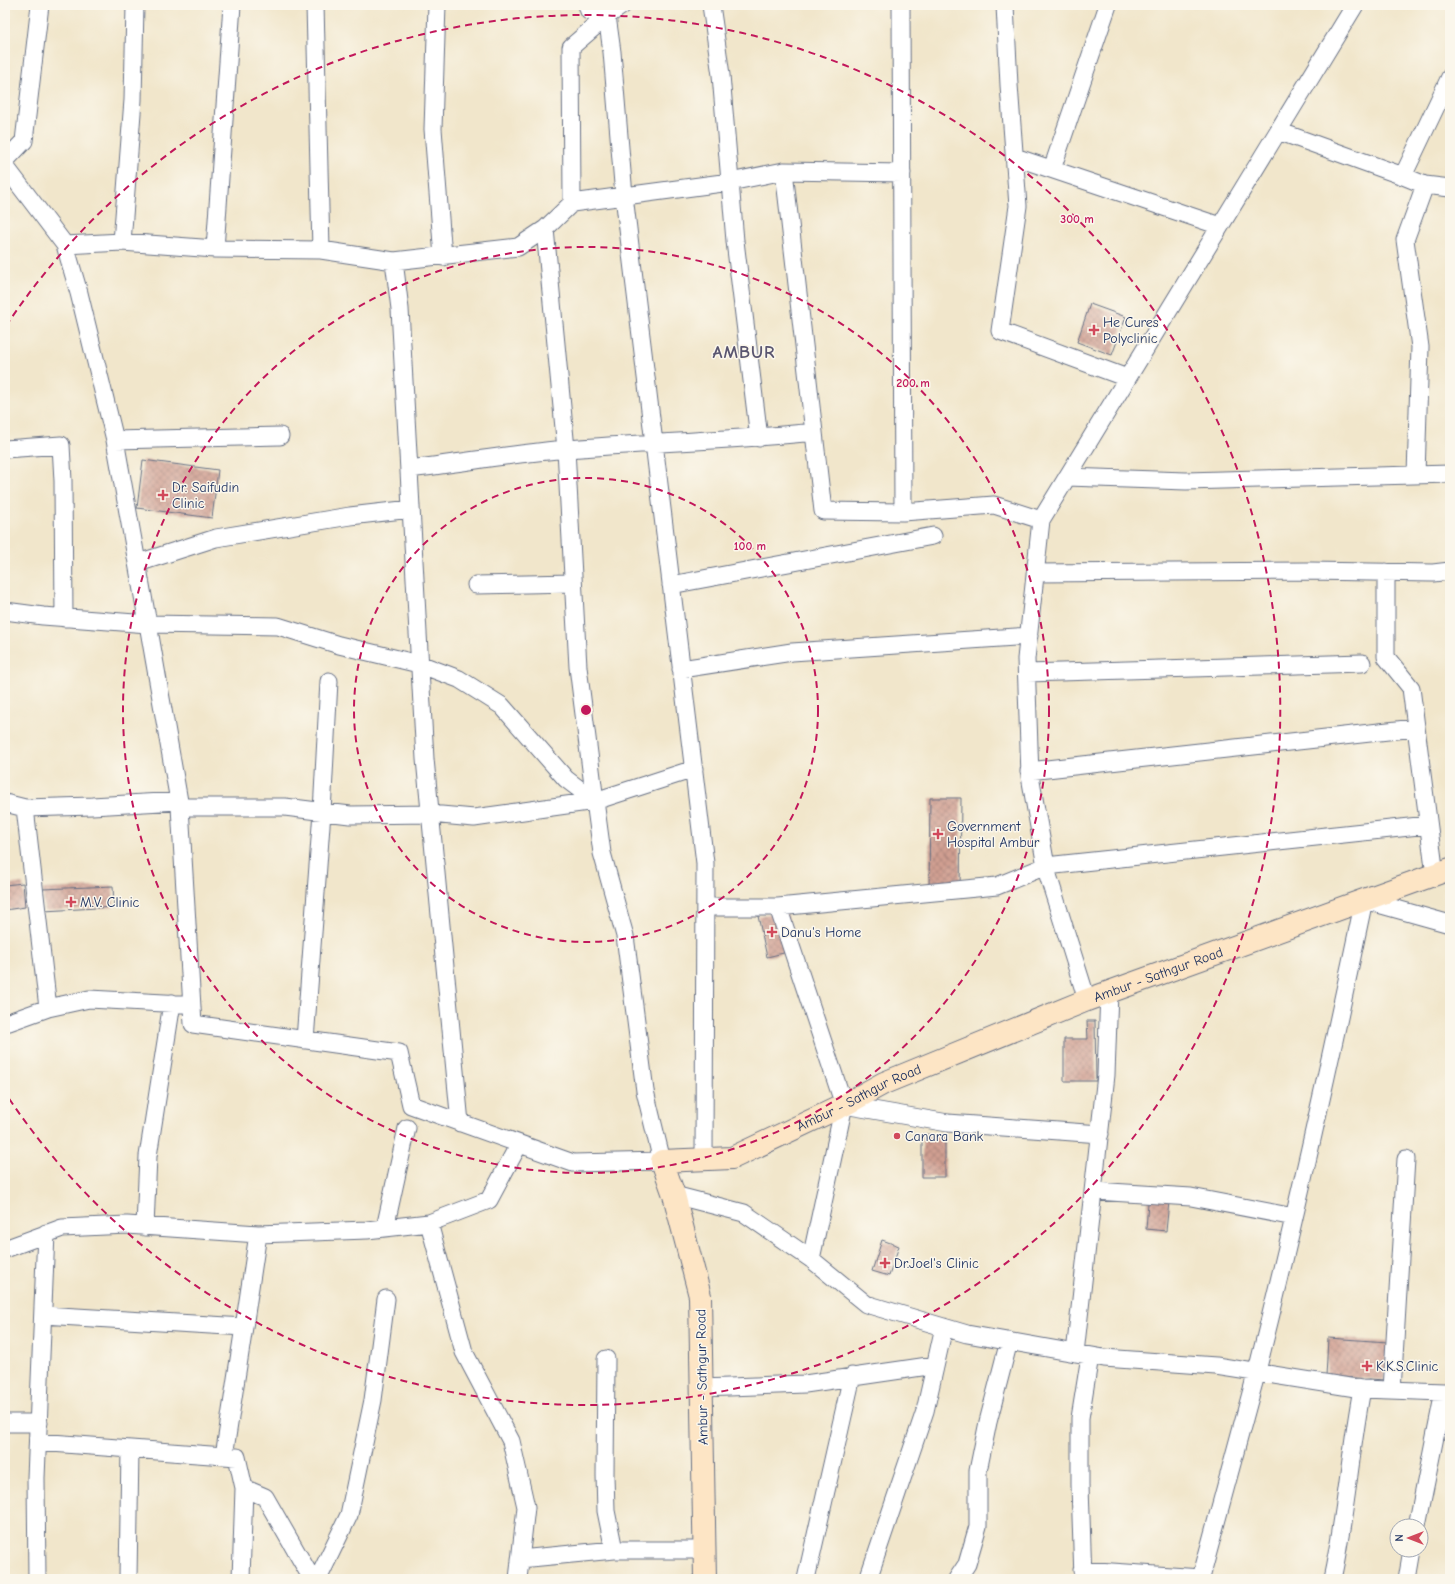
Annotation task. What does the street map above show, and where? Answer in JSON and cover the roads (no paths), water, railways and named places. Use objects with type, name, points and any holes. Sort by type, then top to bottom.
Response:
[{"type":"main road","name":"Ambur - Sathgur Road","points":[[705,1579],[700,1296],[674,1196],[662,1161],[732,1158],[844,1105],[884,1083],[1087,1000],[1443,872]]},
{"type":"street","points":[[5,161],[24,141],[40,5]]},
{"type":"street","points":[[122,242],[133,100],[135,5]]},
{"type":"street","points":[[214,249],[232,5]]},
{"type":"street","points":[[315,5],[321,250]]},
{"type":"street","points":[[436,5],[433,129],[443,257]]},
{"type":"street","points":[[587,5],[588,11],[607,16]]},
{"type":"street","points":[[572,203],[571,47],[607,16],[623,5]]},
{"type":"street","points":[[712,5],[721,75],[735,241],[759,438]]},
{"type":"street","points":[[901,5],[903,512]]},
{"type":"street","points":[[1005,5],[1018,206],[1000,331],[1127,378]]},
{"type":"street","points":[[1052,169],[1108,5]]},
{"type":"street","points":[[1087,1000],[1046,866],[1029,771],[1026,659],[1041,520],[1355,5]]},
{"type":"street","points":[[607,16],[613,59],[624,196],[705,863],[704,1160]]},
{"type":"street","points":[[1403,176],[1450,77]]},
{"type":"street","points":[[1278,131],[1425,185],[1450,188]]},
{"type":"street","points":[[1014,157],[1220,226]]},
{"type":"street","points":[[5,166],[65,245],[80,293],[115,440],[180,804],[192,1024],[399,1053],[411,1105],[573,1163],[662,1161],[645,1091],[625,936],[602,853],[578,667],[566,449],[545,229]]},
{"type":"street","points":[[65,245],[122,242],[214,249],[321,250],[394,261],[443,257],[518,247],[545,229],[572,203],[730,182],[784,171],[902,173]]},
{"type":"street","points":[[784,171],[823,512],[903,512],[994,505],[1041,520]]},
{"type":"street","points":[[1416,475],[1420,347],[1405,240],[1425,185]]},
{"type":"street","points":[[394,261],[400,310],[425,759],[460,1122]]},
{"type":"street","points":[[409,470],[566,449],[653,442],[759,438],[814,432]]},
{"type":"street","points":[[115,440],[280,436]]},
{"type":"street","points":[[6,445],[61,445],[63,481],[64,618]]},
{"type":"street","points":[[1067,477],[1186,481],[1450,474]]},
{"type":"street","points":[[138,563],[216,538],[350,516],[411,509]]},
{"type":"street","points":[[671,585],[933,536]]},
{"type":"street","points":[[1035,573],[1309,571],[1433,573],[1450,571]]},
{"type":"street","points":[[1386,572],[1386,657],[1411,688],[1428,825],[1443,872]]},
{"type":"street","points":[[476,585],[573,583]]},
{"type":"street","points":[[5,611],[64,618],[148,624],[278,626],[339,645],[419,664],[459,678],[502,706],[566,779],[595,800]]},
{"type":"street","points":[[681,669],[792,652],[1029,636]]},
{"type":"street","points":[[1027,673],[1362,663]]},
{"type":"street","points":[[304,1040],[322,812],[329,681]]},
{"type":"street","points":[[1029,771],[1415,728]]},
{"type":"street","points":[[5,803],[25,808],[180,804],[285,806],[350,815],[430,814],[474,818],[595,800],[694,769]]},
{"type":"street","points":[[25,808],[48,1008]]},
{"type":"street","points":[[705,907],[778,907],[997,886],[1046,866],[1428,825]]},
{"type":"street","points":[[1109,992],[1106,1076],[1094,1191],[1080,1418],[1080,1485],[1083,1574],[1201,1578],[1256,1372],[1294,1217],[1324,1092],[1364,900],[1450,924]]},
{"type":"street","points":[[778,907],[844,1105],[811,1259]]},
{"type":"street","points":[[5,1022],[9,1022],[48,1008],[90,1000],[192,1004]]},
{"type":"street","points":[[145,1227],[148,1156],[172,1003]]},
{"type":"street","points":[[844,1105],[948,1123],[1100,1134]]},
{"type":"street","points":[[385,1228],[406,1128]]},
{"type":"street","points":[[5,1249],[62,1228],[127,1225],[258,1234],[367,1230],[429,1223],[488,1200],[519,1144]]},
{"type":"street","points":[[1392,1390],[1406,1159]]},
{"type":"street","points":[[1094,1191],[1191,1197],[1294,1217]]},
{"type":"street","points":[[674,1196],[744,1213],[811,1259],[866,1304],[967,1334],[1104,1358],[1216,1366],[1362,1389],[1447,1392],[1419,1518]]},
{"type":"street","points":[[429,1223],[464,1352],[511,1441],[526,1507],[518,1579]]},
{"type":"street","points":[[37,1579],[36,1478],[46,1233]]},
{"type":"street","points":[[224,1456],[258,1234]]},
{"type":"street","points":[[318,1579],[349,1515],[373,1400],[386,1299]]},
{"type":"street","points":[[43,1315],[244,1327]]},
{"type":"street","points":[[868,1579],[925,1411],[944,1327]]},
{"type":"street","points":[[957,1579],[967,1564],[978,1526],[978,1471],[988,1422],[1009,1341]]},
{"type":"street","points":[[606,1359],[606,1511],[614,1550]]},
{"type":"street","points":[[702,1388],[805,1384],[935,1365]]},
{"type":"street","points":[[806,1579],[852,1376]]},
{"type":"street","points":[[1332,1579],[1337,1556],[1362,1389]]},
{"type":"street","points":[[5,1423],[39,1423]]},
{"type":"street","points":[[38,1442],[237,1457],[244,1488],[241,1579]]},
{"type":"street","points":[[128,1579],[130,1448]]},
{"type":"street","points":[[244,1488],[265,1497],[312,1579]]},
{"type":"street","points":[[520,1559],[614,1550],[705,1550]]},
{"type":"street","points":[[1407,1579],[1411,1558]]},
{"type":"place","name":"He Cures Polyclinic","points":[[1094,330]]},
{"type":"place","name":"Dr. Saifudin Clinic","points":[[163,495]]},
{"type":"place","name":"Government Hospital Ambur","points":[[938,834]]},
{"type":"place","name":"M.V. Clinic","points":[[71,902]]},
{"type":"place","name":"Danu's Home","points":[[772,932]]},
{"type":"place","name":"Canara Bank","points":[[897,1136]]},
{"type":"place","name":"Dr.Joel's Clinic","points":[[885,1263]]},
{"type":"place","name":"K.K.S.Clinic","points":[[1367,1366]]},
{"type":"district","name":"AMBUR","points":[[744,352]]}]
